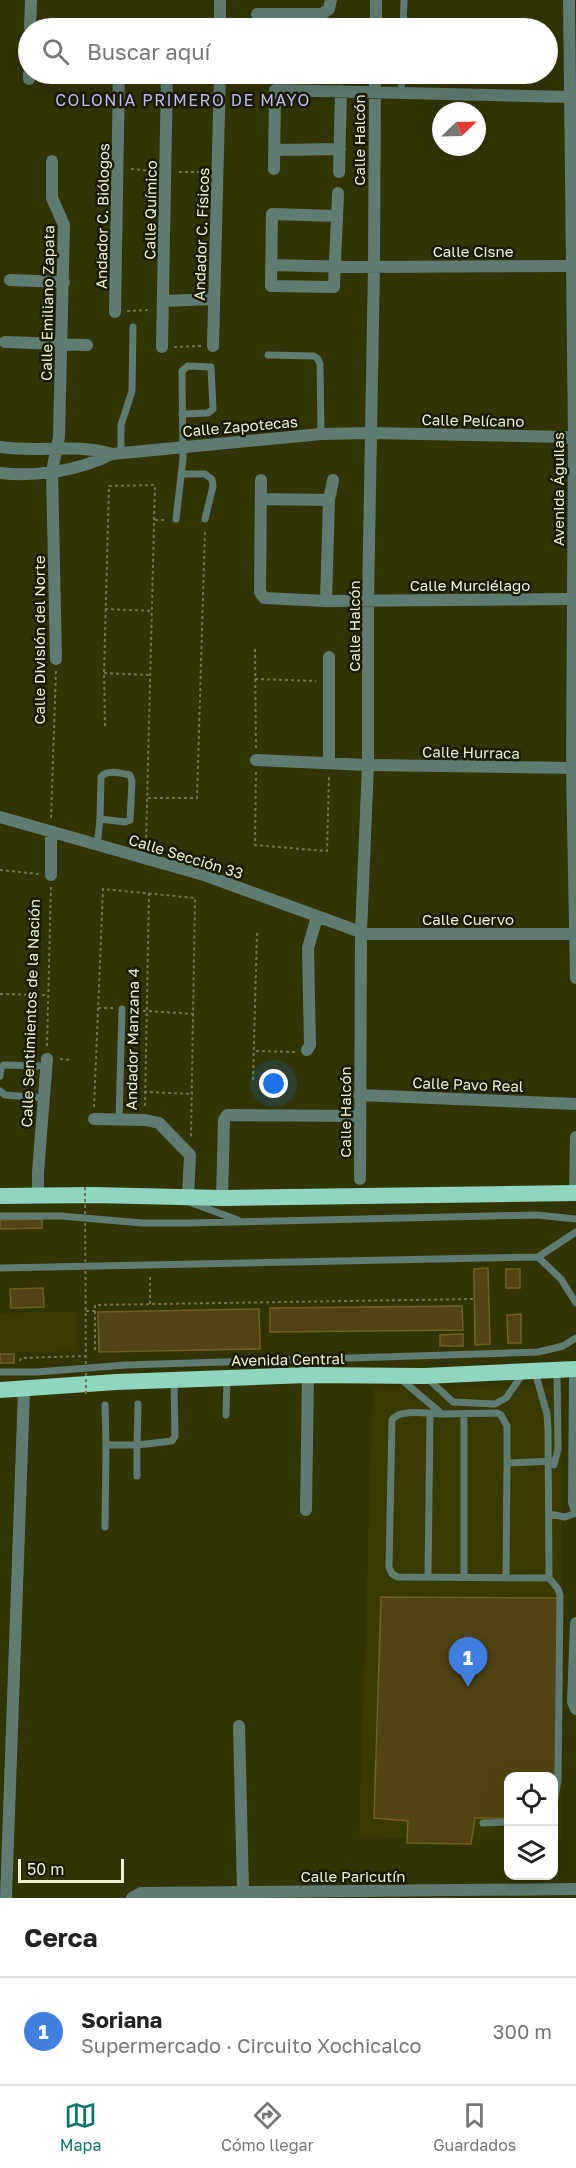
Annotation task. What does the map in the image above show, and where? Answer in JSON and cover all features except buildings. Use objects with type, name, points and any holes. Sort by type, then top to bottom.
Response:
[{"type":"highway","points":[[0,1196],[222,1198],[575,1193]]},
{"type":"highway","name":"Avenida Central","points":[[0,1390],[116,1382],[308,1376],[424,1376],[575,1369]]},
{"type":"street","points":[[30,18],[31,0]]},
{"type":"street","points":[[220,0],[220,18]]},
{"type":"street","points":[[283,0],[283,14]]},
{"type":"street","points":[[257,14],[325,13],[331,6],[331,0]]},
{"type":"street","points":[[376,0],[376,18]]},
{"type":"street","name":"Avenida Águilas","points":[[569,0],[573,17],[570,97],[573,116],[574,216],[572,267],[575,439],[572,599],[576,978]]},
{"type":"street","name":"Andador C. Biólogos","points":[[115,312],[119,84]]},
{"type":"street","name":"Calle Químico","points":[[162,347],[167,84]]},
{"type":"street","name":"Andador C. Físicos","points":[[213,346],[220,84]]},
{"type":"street","name":"Calle Halcón","points":[[360,1179],[361,932],[368,765],[375,84]]},
{"type":"street","points":[[274,169],[274,90],[570,97]]},
{"type":"street","points":[[339,172],[341,91]]},
{"type":"street","points":[[274,150],[340,149]]},
{"type":"street","name":"Calle Emiliano Zapata","points":[[52,161],[52,198],[64,225],[57,449]]},
{"type":"street","points":[[337,216],[272,214],[271,286],[334,287],[338,193]]},
{"type":"street","name":"Calle Cisne","points":[[271,265],[572,267]]},
{"type":"street","points":[[10,280],[64,282]]},
{"type":"street","points":[[163,305],[213,299]]},
{"type":"street","points":[[5,342],[87,345]]},
{"type":"street","name":"Calle Zapotecas","points":[[0,473],[22,474],[52,471],[93,463],[116,453],[321,434],[371,433]]},
{"type":"street","name":"Calle Pelícano","points":[[371,433],[575,439]]},
{"type":"street","name":"Calle Zapotecas","points":[[0,447],[92,448],[116,453]]},
{"type":"street","name":"Calle División del Norte","points":[[56,659],[52,471],[57,449]]},
{"type":"street","points":[[261,480],[261,499],[329,500]]},
{"type":"street","points":[[326,601],[329,500],[333,480]]},
{"type":"street","name":"Calle Murciélago","points":[[261,499],[261,595],[267,598],[326,601],[572,599]]},
{"type":"street","points":[[329,657],[329,762]]},
{"type":"street","name":"Calle Hurraca","points":[[256,760],[368,765],[574,768]]},
{"type":"street","name":"Calle Sección 33","points":[[0,817],[204,875],[361,932]]},
{"type":"street","points":[[51,832],[51,874]]},
{"type":"street","points":[[307,1050],[310,1045],[308,948],[317,917]]},
{"type":"street","name":"Calle Cuervo","points":[[361,932],[575,934]]},
{"type":"street","name":"Calle Sentimientos de la Nación","points":[[38,1196],[46,1062]]},
{"type":"street","name":"Calle Pavo Real","points":[[359,1095],[576,1104]]},
{"type":"street","points":[[222,1198],[224,1120],[227,1115],[359,1116]]},
{"type":"street","points":[[94,1119],[145,1120]]},
{"type":"street","name":"Andador Manzana 4","points":[[145,1120],[159,1123],[190,1155]]},
{"type":"street","points":[[575,1193],[576,1137]]},
{"type":"street","points":[[183,1197],[190,1155]]},
{"type":"street","points":[[575,1369],[574,1502],[576,1508]]},
{"type":"street","points":[[306,1510],[308,1376]]},
{"type":"street","points":[[6,1898],[24,1390]]},
{"type":"street","points":[[576,1623],[573,1702],[576,1709]]},
{"type":"street","points":[[238,1726],[243,1891]]},
{"type":"street","name":"Calle Paricutín","points":[[132,1898],[141,1893],[576,1889]]},
{"type":"lane","points":[[403,18],[404,0]]},
{"type":"lane","points":[[401,84],[401,93]]},
{"type":"lane","points":[[116,453],[121,425],[132,391],[133,327]]},
{"type":"lane","points":[[268,355],[314,356],[318,359],[321,434]]},
{"type":"lane","points":[[176,519],[183,446],[182,414],[183,369],[189,366],[211,367],[213,409],[208,413],[182,414]]},
{"type":"lane","points":[[181,474],[205,474],[212,479],[213,486],[206,519]]},
{"type":"lane","points":[[97,846],[102,775],[110,772],[130,774],[132,780],[130,820],[124,822],[100,819]]},
{"type":"lane","points":[[119,1120],[122,1009]]},
{"type":"lane","points":[[0,1076],[4,1065],[46,1062]]},
{"type":"lane","points":[[0,1091],[5,1095],[43,1098]]},
{"type":"lane","points":[[183,1197],[243,1221]]},
{"type":"lane","points":[[0,1216],[61,1216],[142,1223],[537,1215],[576,1220]]},
{"type":"lane","points":[[0,1268],[538,1257],[576,1232]]},
{"type":"lane","points":[[538,1257],[561,1279],[576,1303]]},
{"type":"lane","points":[[0,1372],[37,1372],[126,1365],[538,1352],[563,1346],[576,1338]]},
{"type":"lane","points":[[552,1462],[558,1449],[557,1370]]},
{"type":"lane","points":[[424,1376],[453,1402],[495,1404],[506,1398],[530,1372],[547,1414],[552,1462],[549,1482],[549,1578],[560,1595],[558,1780]]},
{"type":"lane","points":[[398,1376],[442,1414]]},
{"type":"lane","points":[[226,1415],[227,1378]]},
{"type":"lane","points":[[106,1445],[167,1443],[174,1439],[174,1380]]},
{"type":"lane","points":[[137,1476],[138,1404]]},
{"type":"lane","points":[[105,1405],[105,1527]]},
{"type":"lane","points":[[506,1578],[507,1426],[504,1417],[496,1413],[400,1413],[393,1417],[391,1423],[390,1571],[398,1577],[464,1578],[506,1578],[549,1578]]},
{"type":"lane","points":[[428,1577],[430,1414]]},
{"type":"lane","points":[[464,1414],[464,1578]]},
{"type":"lane","points":[[507,1463],[552,1462]]},
{"type":"lane","points":[[549,1514],[565,1517],[576,1513]]},
{"type":"lane","points":[[483,1823],[504,1822]]},
{"type":"path","points":[[115,312],[163,305]]},
{"type":"path","points":[[162,347],[213,346]]},
{"type":"path","points":[[105,726],[105,609],[109,486],[155,485],[146,843]]},
{"type":"path","points":[[147,798],[197,798],[206,519]]},
{"type":"path","points":[[105,609],[153,611]]},
{"type":"path","name":"Calle División del Norte","points":[[51,832],[56,659]]},
{"type":"path","points":[[104,674],[150,675]]},
{"type":"path","points":[[255,680],[328,681]]},
{"type":"path","points":[[255,845],[327,851],[329,762]]},
{"type":"path","points":[[0,870],[51,874]]},
{"type":"path","name":"Calle Sentimientos de la Nación","points":[[46,1062],[51,874]]},
{"type":"path","points":[[94,1119],[103,889],[195,898],[193,1094],[190,1155]]},
{"type":"path","name":"Andador Manzana 4","points":[[145,1120],[149,893]]},
{"type":"path","points":[[253,1080],[257,932]]},
{"type":"path","points":[[0,994],[48,995]]},
{"type":"path","points":[[98,1008],[194,1014]]},
{"type":"path","points":[[255,1051],[302,1052],[307,1050]]},
{"type":"path","points":[[144,1092],[193,1094]]},
{"type":"path","points":[[85,1187],[86,1397]]},
{"type":"path","points":[[150,1266],[150,1304]]},
{"type":"path","points":[[95,1350],[95,1305],[474,1299]]},
{"type":"path","points":[[86,1311],[95,1311]]},
{"type":"path","points":[[40,1361],[20,1362],[21,1358],[86,1356]]},
{"type":"shaded area","points":[[76,1312],[77,1351],[0,1352],[0,1313]]},
{"type":"shaded area","points":[[562,1387],[563,1841],[558,1840],[558,1772],[504,1772],[504,1840],[359,1837],[373,1389]]},
{"type":"place","name":"Soriana","points":[[468,1687]]},
{"type":"district","name":"COLONIA PRIMERO DE MAYO","points":[[183,100]]}]
